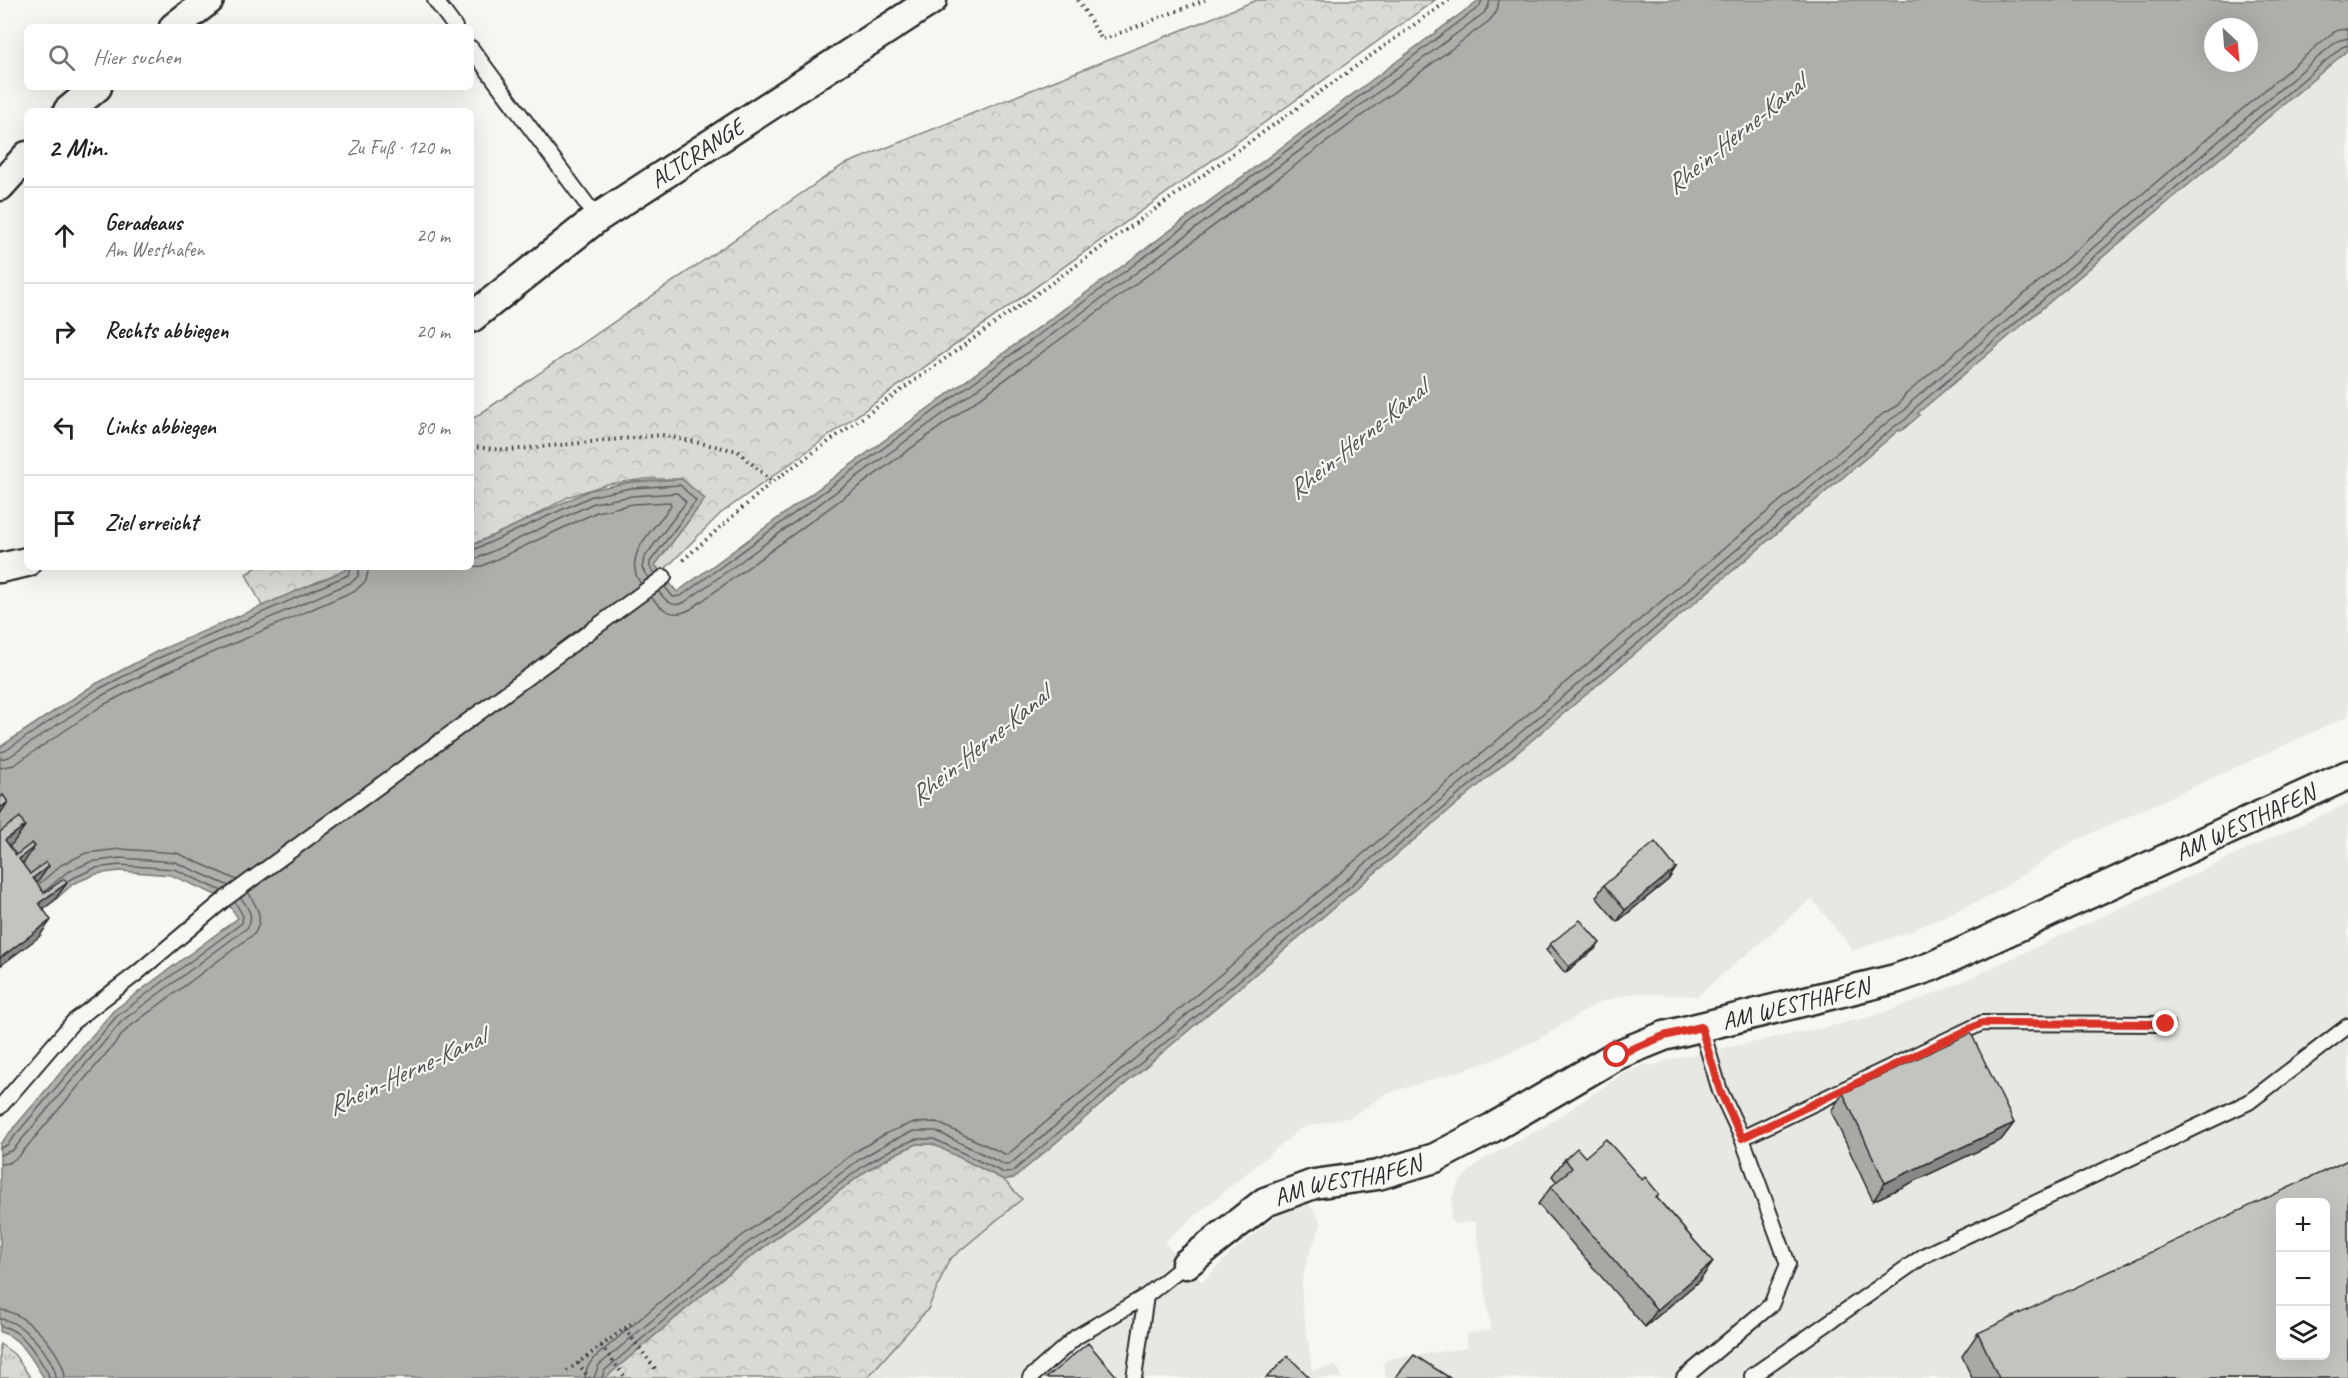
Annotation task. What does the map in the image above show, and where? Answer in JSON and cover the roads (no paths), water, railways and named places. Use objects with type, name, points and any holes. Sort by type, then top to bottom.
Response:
[{"type":"street","points":[[178,24],[209,0]]},
{"type":"street","name":"ALTCRANGE","points":[[474,316],[597,218],[932,0]]},
{"type":"street","points":[[72,108],[93,90]]},
{"type":"street","points":[[0,186],[24,159]]},
{"type":"street","name":"AM WESTHAFEN","points":[[1186,1264],[1264,1202],[1314,1184],[1378,1175],[1435,1158],[1492,1128],[1617,1055],[1664,1036],[1895,979],[1930,967],[2348,775]]},
{"type":"lane","points":[[435,0],[453,24]]},
{"type":"lane","points":[[474,52],[597,218]]},
{"type":"lane","points":[[0,1107],[73,1022],[136,974],[225,899],[664,577]]},
{"type":"lane","points":[[1742,1138],[1982,1023],[2166,1024]]},
{"type":"lane","points":[[1753,1378],[1752,1376],[1925,1255],[2249,1102],[2348,1026]]},
{"type":"lane","points":[[1684,1378],[1771,1305],[1788,1264],[1742,1138],[1720,1091],[1701,1027]]},
{"type":"lane","points":[[1030,1378],[1076,1337],[1146,1296],[1186,1264]]},
{"type":"lane","points":[[1134,1378],[1146,1296]]},
{"type":"water","name":"Rhein-Herne-Kanal","points":[[1479,0],[2348,0],[2348,50],[1918,413],[1920,415],[1901,431],[1899,430],[1014,1178],[1004,1180],[933,1144],[917,1144],[897,1153],[869,1169],[721,1279],[605,1378],[44,1378],[20,1344],[0,1332],[0,1144],[113,1011],[238,918],[225,899],[171,875],[120,871],[96,874],[73,884],[54,901],[0,885],[0,747],[92,686],[158,651],[345,570],[474,570],[474,545],[590,490],[631,482],[682,479],[705,499],[655,565],[677,592],[1105,279]]}]
